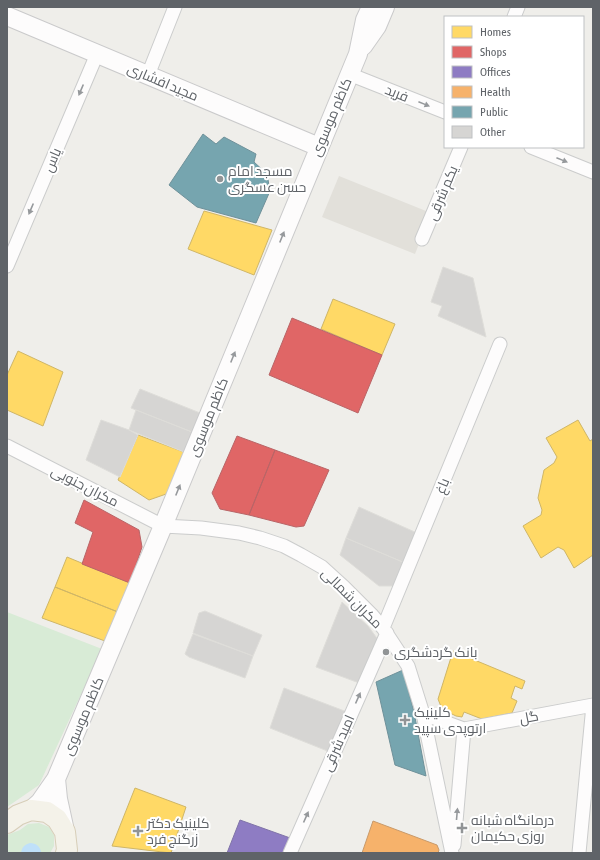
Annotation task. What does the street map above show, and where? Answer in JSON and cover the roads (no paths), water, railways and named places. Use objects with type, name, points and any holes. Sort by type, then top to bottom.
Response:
[{"type":"main road","name":"کاظم موسوی","points":[[358,54],[365,20],[371,7]]},
{"type":"main road","name":"کاظم موسوی","points":[[31,810],[40,802],[56,779],[163,526],[349,74],[358,54],[378,26],[385,7]]},
{"type":"main road","name":"مجید افشاری","points":[[7,16],[319,147]]},
{"type":"main road","points":[[56,779],[59,805],[65,832],[66,853]]},
{"type":"main road","points":[[7,823],[18,815],[31,810],[47,812],[57,819],[65,832]]},
{"type":"street","points":[[148,75],[175,7]]},
{"type":"street","points":[[378,26],[393,7]]},
{"type":"street","name":"یاس","points":[[7,266],[97,54]]},
{"type":"street","name":"فرید","points":[[349,74],[444,112]]},
{"type":"street","name":"یکم شرقی","points":[[422,239],[461,148]]},
{"type":"street","points":[[533,148],[593,172]]},
{"type":"street","name":"باغ","points":[[385,630],[500,344]]},
{"type":"street","name":"مکران جنوبی","points":[[7,446],[163,526]]},
{"type":"street","name":"مکران شمالی","points":[[163,526],[201,528],[239,533],[284,546],[322,567],[371,614],[385,630],[408,666],[423,714],[453,853]]},
{"type":"street","name":"امید شرقی","points":[[290,853],[385,630]]},
{"type":"street","points":[[579,853],[593,705]]},
{"type":"street","name":"گل","points":[[464,729],[593,705]]},
{"type":"street","points":[[423,714],[464,729],[453,853]]},
{"type":"water","points":[[30,843],[38,846],[41,853],[21,853],[24,846]]},
{"type":"place","name":"مسجد امام حسن عسگری","points":[[220,179]]},
{"type":"place","name":"بانک گردشگری","points":[[386,652]]},
{"type":"place","name":"کلینیک ارتوپدی سپید","points":[[405,720]]},
{"type":"place","name":"درمانگاه شبانه روزی حکیمان","points":[[462,828]]},
{"type":"place","name":"کلینیک دکتر زرگنج فرد","points":[[138,831]]}]
